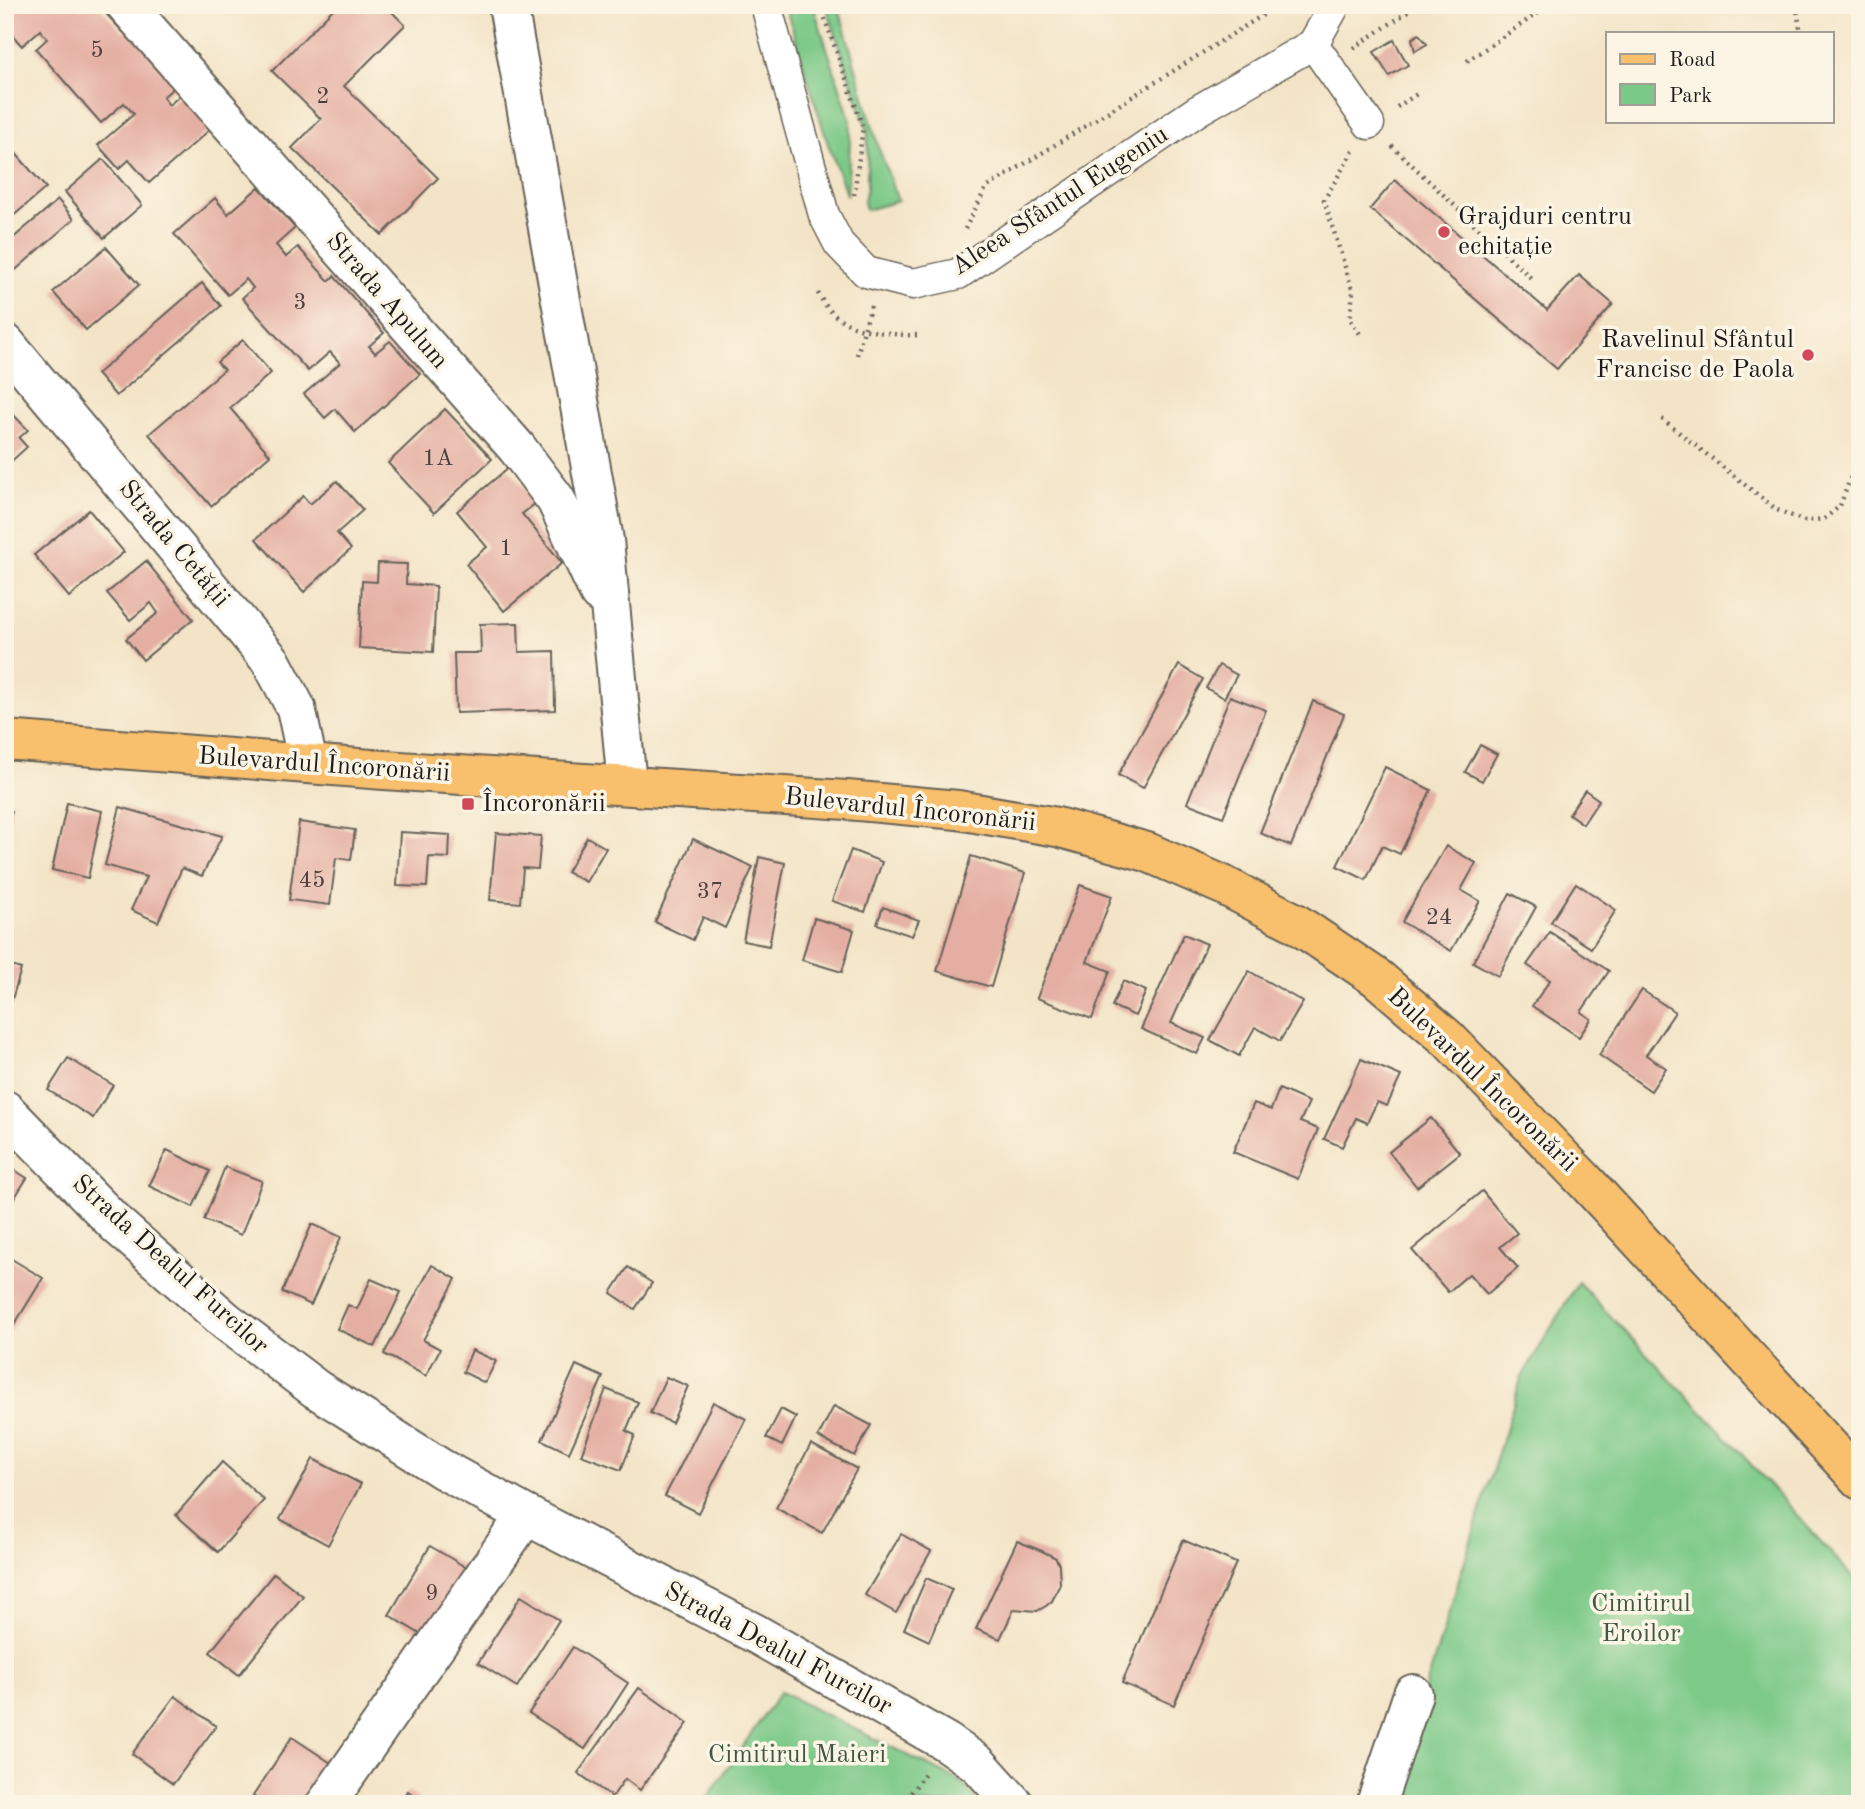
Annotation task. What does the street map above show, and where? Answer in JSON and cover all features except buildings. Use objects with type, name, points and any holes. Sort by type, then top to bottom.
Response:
[{"type":"main road","name":"Bulevardul Încoronării","points":[[5,740],[958,810],[1057,827],[1147,852],[1223,885],[1294,922],[1377,978],[1448,1039],[1604,1201],[1860,1480]]},
{"type":"street","name":"Strada Apulum","points":[[126,5],[517,448],[556,500],[612,621]]},
{"type":"street","name":"Strada Apulum","points":[[508,5],[604,540],[628,785]]},
{"type":"street","name":"Aleea Sfântul Eugeniu","points":[[766,5],[824,215],[839,244],[866,272],[913,284],[958,274],[1198,111],[1321,54]]},
{"type":"street","points":[[1335,5],[1321,54],[1369,124]]},
{"type":"street","name":"Strada Cetății","points":[[5,343],[271,661],[296,708],[308,764]]},
{"type":"street","name":"Strada Dealul Furcilor","points":[[5,1110],[117,1225],[226,1321],[316,1389],[442,1469],[756,1634],[926,1730],[978,1764],[1014,1804]]},
{"type":"street","points":[[326,1804],[526,1515]]},
{"type":"street","points":[[1376,1804],[1413,1694]]},
{"type":"path","points":[[820,5],[863,127],[853,207]]},
{"type":"path","points":[[959,239],[986,188],[1279,5]]},
{"type":"path","points":[[1321,54],[1418,5]]},
{"type":"path","points":[[1467,61],[1550,5]]},
{"type":"path","points":[[1796,5],[1801,32]]},
{"type":"path","points":[[1362,337],[1350,319],[1353,292],[1324,200],[1369,124],[1534,281]]},
{"type":"path","points":[[857,355],[880,275]]},
{"type":"path","points":[[818,293],[824,305],[837,317],[863,330],[918,335]]},
{"type":"path","points":[[1662,419],[1777,510],[1805,521],[1824,519],[1840,506],[1860,452]]},
{"type":"green space","points":[[785,5],[813,5],[851,122],[847,196],[827,141]]},
{"type":"green space","points":[[826,5],[838,5],[878,146],[898,201],[866,210],[864,201],[867,186],[868,132]]},
{"type":"green space","name":"Cimitirul Eroilor","points":[[1578,1282],[1736,1448],[1860,1585],[1860,1804],[1387,1804],[1521,1379]]},
{"type":"green space","name":"Cimitirul Maieri","points":[[780,1692],[962,1782],[980,1804],[703,1804]]},
{"type":"place","name":"Grajduri centru echitație","points":[[1444,232]]},
{"type":"place","name":"Ravelinul Sfântul Francisc de Paola","points":[[1808,355]]},
{"type":"place","name":"Încoronării","points":[[468,804]]}]
